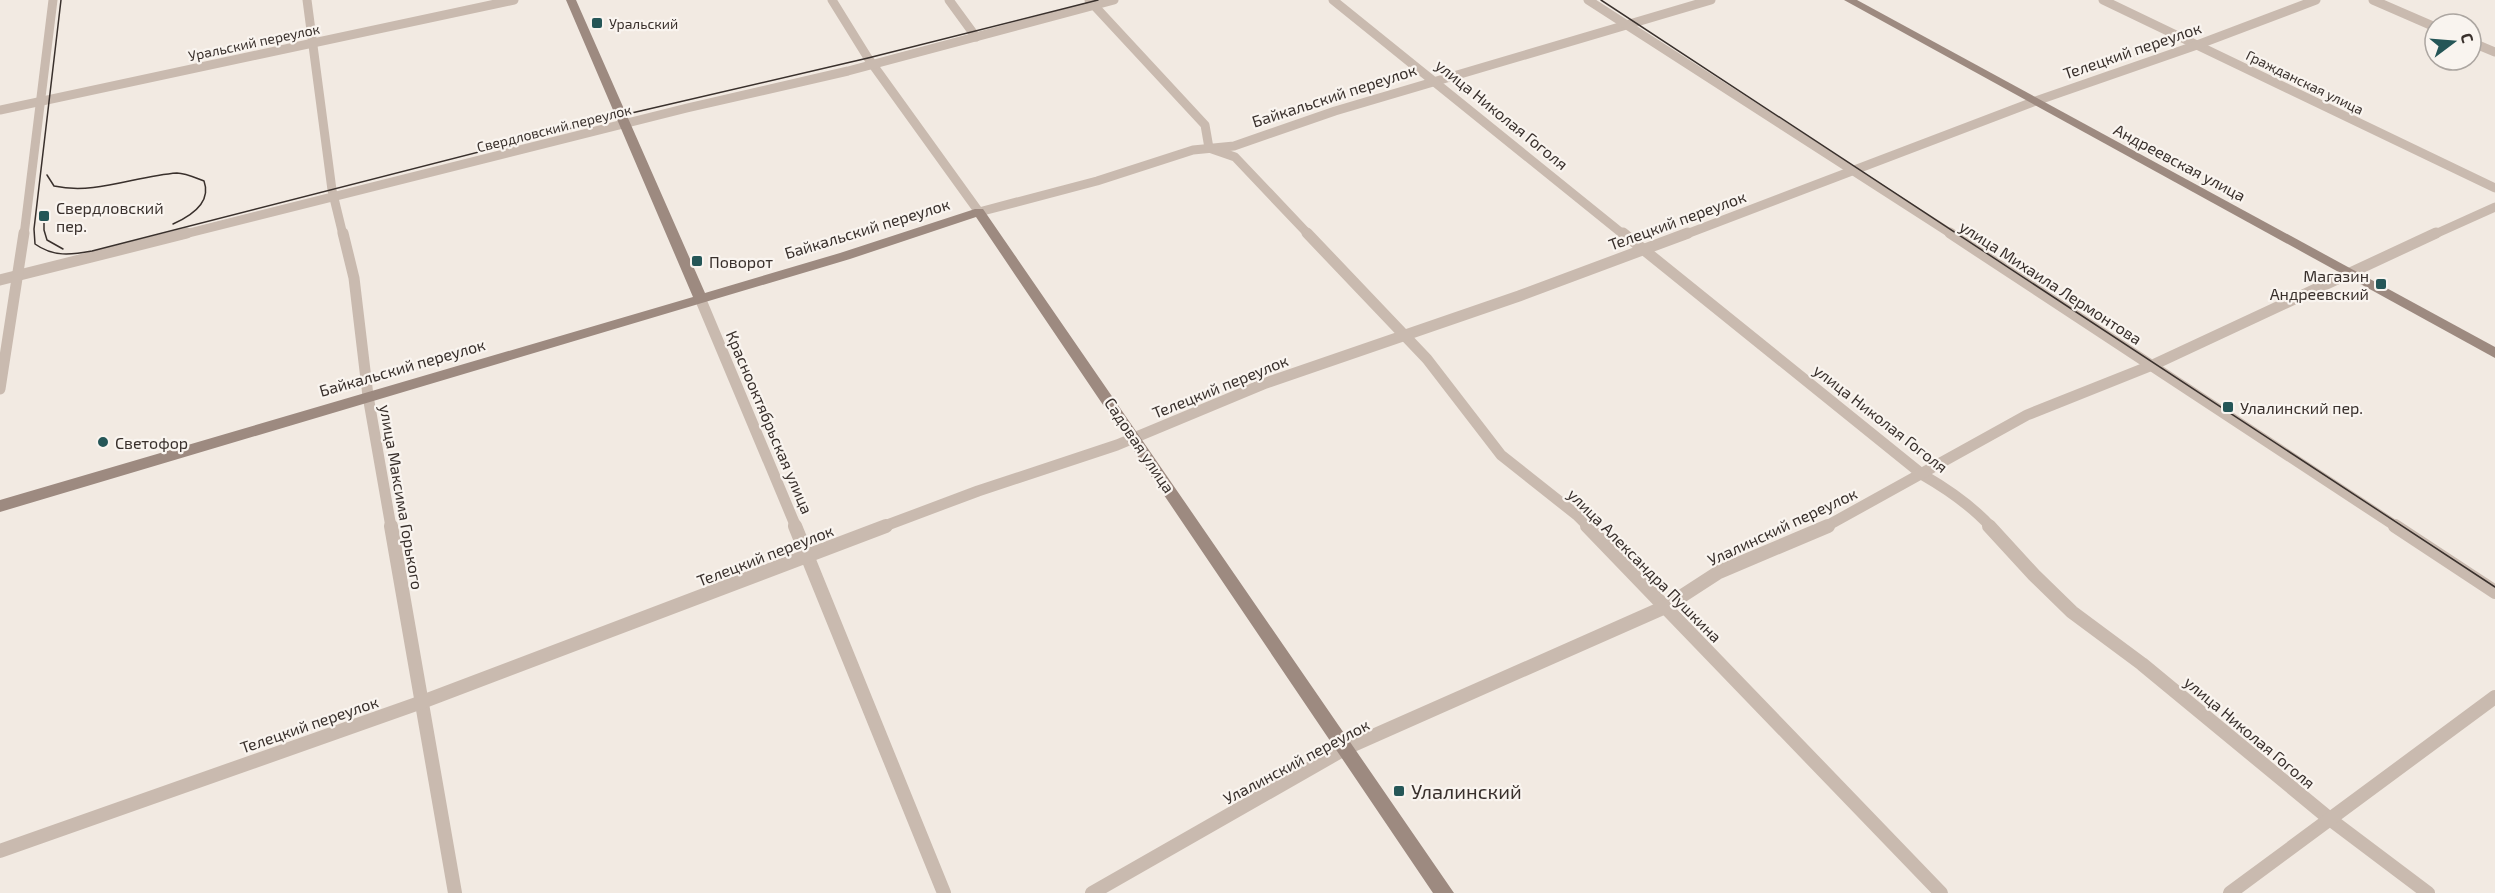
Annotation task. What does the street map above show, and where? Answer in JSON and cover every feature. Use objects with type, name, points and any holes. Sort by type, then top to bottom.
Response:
[{"type":"main road","name":"Краснооктябрьская улица","points":[[571,0],[700,298]]},
{"type":"main road","name":"Андреевская улица","points":[[1849,0],[2495,353]]},
{"type":"main road","name":"Байкальский переулок","points":[[0,506],[845,256],[979,212]]},
{"type":"main road","name":"Садовая улица","points":[[979,212],[1135,437],[1444,893]]},
{"type":"street","points":[[0,389],[20,275],[53,0]]},
{"type":"street","name":"улица Максима Горького","points":[[307,0],[334,196],[354,278],[368,396],[455,893]]},
{"type":"street","name":"Уральский переулок","points":[[0,110],[514,0]]},
{"type":"street","name":"Садовая улица","points":[[832,0],[872,65],[979,212]]},
{"type":"street","points":[[949,0],[976,37]]},
{"type":"street","name":"Свердловский переулок","points":[[0,280],[872,65],[1092,3],[1114,0]]},
{"type":"street","name":"улица Николая Гоголя","points":[[1333,0],[1923,475],[1952,492],[1975,510],[2034,575],[2072,612],[2151,671],[2331,820],[2428,893]]},
{"type":"street","name":"улица Михаила Лермонтова","points":[[1588,0],[1856,171],[2495,592]]},
{"type":"street","name":"Байкальский переулок","points":[[979,212],[1097,181],[1193,150],[1234,146],[1335,111],[1711,0]]},
{"type":"street","name":"Гражданская улица","points":[[2103,0],[2495,188]]},
{"type":"street","name":"Телецкий переулок","points":[[0,851],[422,702],[978,491],[1135,437],[1266,383],[1644,250],[2033,102],[2197,45],[2316,0]]},
{"type":"street","points":[[2373,0],[2423,22]]},
{"type":"street","points":[[1092,3],[1205,125],[1209,148]]},
{"type":"street","name":"улица Александра Пушкина","points":[[1209,148],[1235,157],[1427,359],[1501,455],[1578,516],[1941,893]]},
{"type":"street","name":"Улалинский переулок","points":[[1092,893],[1346,748],[1665,607],[1719,572],[1835,524],[2027,415],[2151,366],[2349,272],[2495,207]]},
{"type":"street","name":"Краснооктябрьская улица","points":[[700,298],[808,556],[944,893]]},
{"type":"street","points":[[2230,893],[2495,697]]},
{"type":"tram line","points":[[61,0],[34,229],[35,244],[55,253],[69,254],[92,251],[623,115],[868,58],[1098,0]]},
{"type":"tram line","points":[[1601,0],[2495,587]]},
{"type":"tram line","points":[[47,175],[54,186],[70,188],[100,187],[177,173],[204,181],[205,196],[198,208],[173,224]]},
{"type":"tram line","points":[[44,210],[44,230],[47,240],[63,249]]},
{"type":"place","name":"Уральский","points":[[597,23]]},
{"type":"place","name":"Свердловский пер.","points":[[44,216]]},
{"type":"place","name":"Поворот","points":[[697,261]]},
{"type":"place","name":"Магазин Андреевский","points":[[2381,284]]},
{"type":"place","name":"Улалинский пер.","points":[[2228,407]]},
{"type":"place","name":"Светофор","points":[[103,442]]},
{"type":"place","name":"Улалинский","points":[[1399,791]]}]
